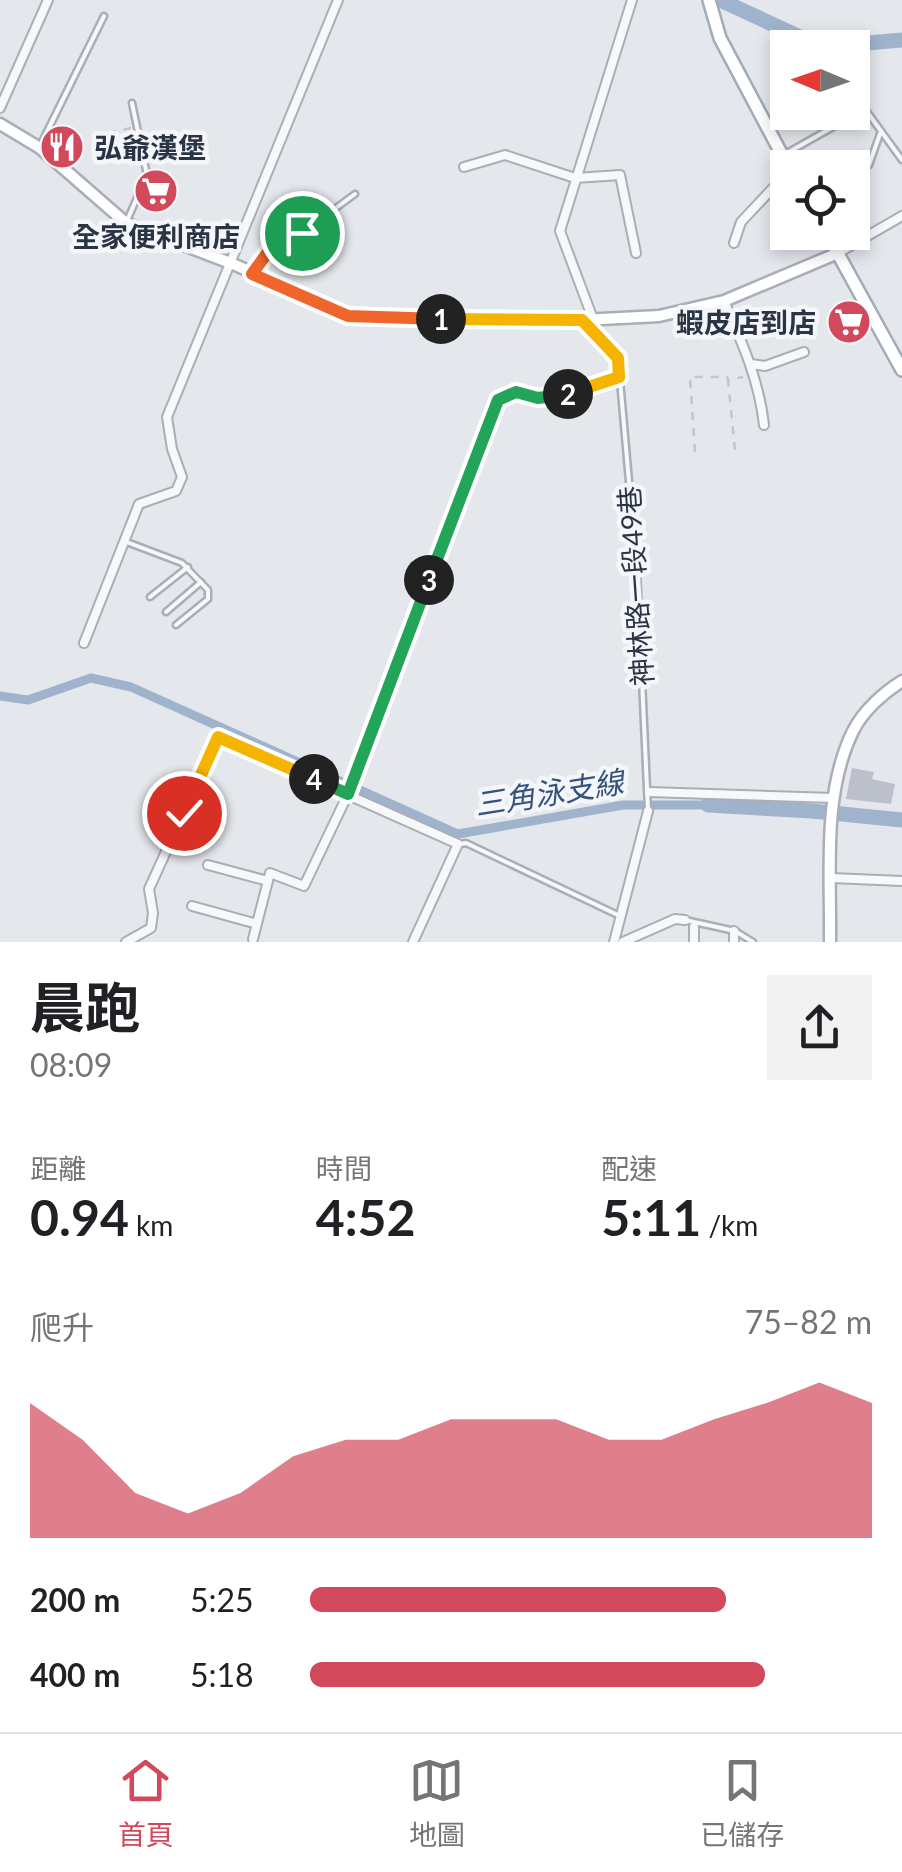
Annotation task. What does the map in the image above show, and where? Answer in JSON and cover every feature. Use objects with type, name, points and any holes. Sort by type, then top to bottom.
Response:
[{"type":"main road","points":[[710,5],[720,38],[780,150]]},
{"type":"main road","points":[[838,252],[902,370]]},
{"type":"street","points":[[0,108],[48,0]]},
{"type":"street","points":[[84,643],[139,504],[176,491],[182,476],[172,449],[168,417],[338,0]]},
{"type":"street","points":[[588,320],[560,230],[632,0]]},
{"type":"street","points":[[0,124],[40,148],[126,223],[233,264],[348,316],[588,320],[659,316],[724,301],[778,281],[902,216]]},
{"type":"street","points":[[464,167],[505,155],[575,178],[620,175],[636,253]]},
{"type":"street","points":[[734,243],[741,222],[770,190]]},
{"type":"street","points":[[724,301],[755,375],[764,424]]},
{"type":"street","points":[[751,364],[766,366],[804,352]]},
{"type":"street","points":[[830,942],[834,800],[853,731],[886,691],[902,681]]},
{"type":"street","points":[[126,942],[151,928],[149,889],[218,737],[349,792],[458,844],[413,942]]},
{"type":"street","points":[[253,939],[270,873],[304,886],[349,792]]},
{"type":"street","points":[[648,794],[834,800]]},
{"type":"street","points":[[614,942],[648,811]]},
{"type":"street","points":[[208,865],[268,880]]},
{"type":"street","points":[[831,878],[902,881]]},
{"type":"street","points":[[192,906],[257,924]]},
{"type":"street","points":[[623,942],[675,918],[685,920]]},
{"type":"street","points":[[694,927],[694,942]]},
{"type":"street","points":[[734,931],[734,942]]},
{"type":"lane","points":[[40,148],[104,16]]},
{"type":"lane","points":[[126,223],[147,175],[132,103]]},
{"type":"lane","points":[[792,150],[866,109],[902,160]]},
{"type":"lane","points":[[870,162],[880,130]]},
{"type":"lane","points":[[252,274],[276,241],[302,233],[355,194]]},
{"type":"lane","name":"神林路一段49巷","points":[[588,320],[618,358],[637,572],[648,811]]},
{"type":"lane","points":[[349,792],[498,400],[516,392],[538,398],[568,394],[619,377]]},
{"type":"lane","points":[[124,541],[188,567],[208,590],[208,599],[176,625]]},
{"type":"lane","points":[[150,597],[188,567]]},
{"type":"lane","points":[[166,612],[202,582]]},
{"type":"lane","points":[[458,844],[466,844],[620,916]]},
{"type":"lane","points":[[685,920],[734,931],[754,942]]},
{"type":"path","points":[[108,133],[137,126]]},
{"type":"path","points":[[728,380],[755,375]]},
{"type":"path","points":[[695,452],[690,377],[727,377],[735,450]]},
{"type":"building","points":[[852,768],[874,772],[872,779],[895,784],[891,804],[846,799]]},
{"type":"waterway","points":[[720,0],[800,37],[832,46],[902,40]]},
{"type":"waterway","name":"三角泳支線","points":[[0,696],[28,700],[91,678],[131,687],[458,834],[623,805],[708,805]]},
{"type":"waterway","name":"三角泳支線","points":[[708,805],[902,820]]},
{"type":"place","name":"弘爺漢堡","points":[[62,147]]},
{"type":"place","name":"全家便利商店","points":[[156,191]]},
{"type":"place","name":"蝦皮店到店","points":[[849,322]]},
{"type":"route","points":[[184,813],[218,737],[348,794],[498,400],[516,392],[538,398],[568,394],[619,377],[618,358],[582,320],[348,316],[252,274],[276,241],[302,233]]}]
